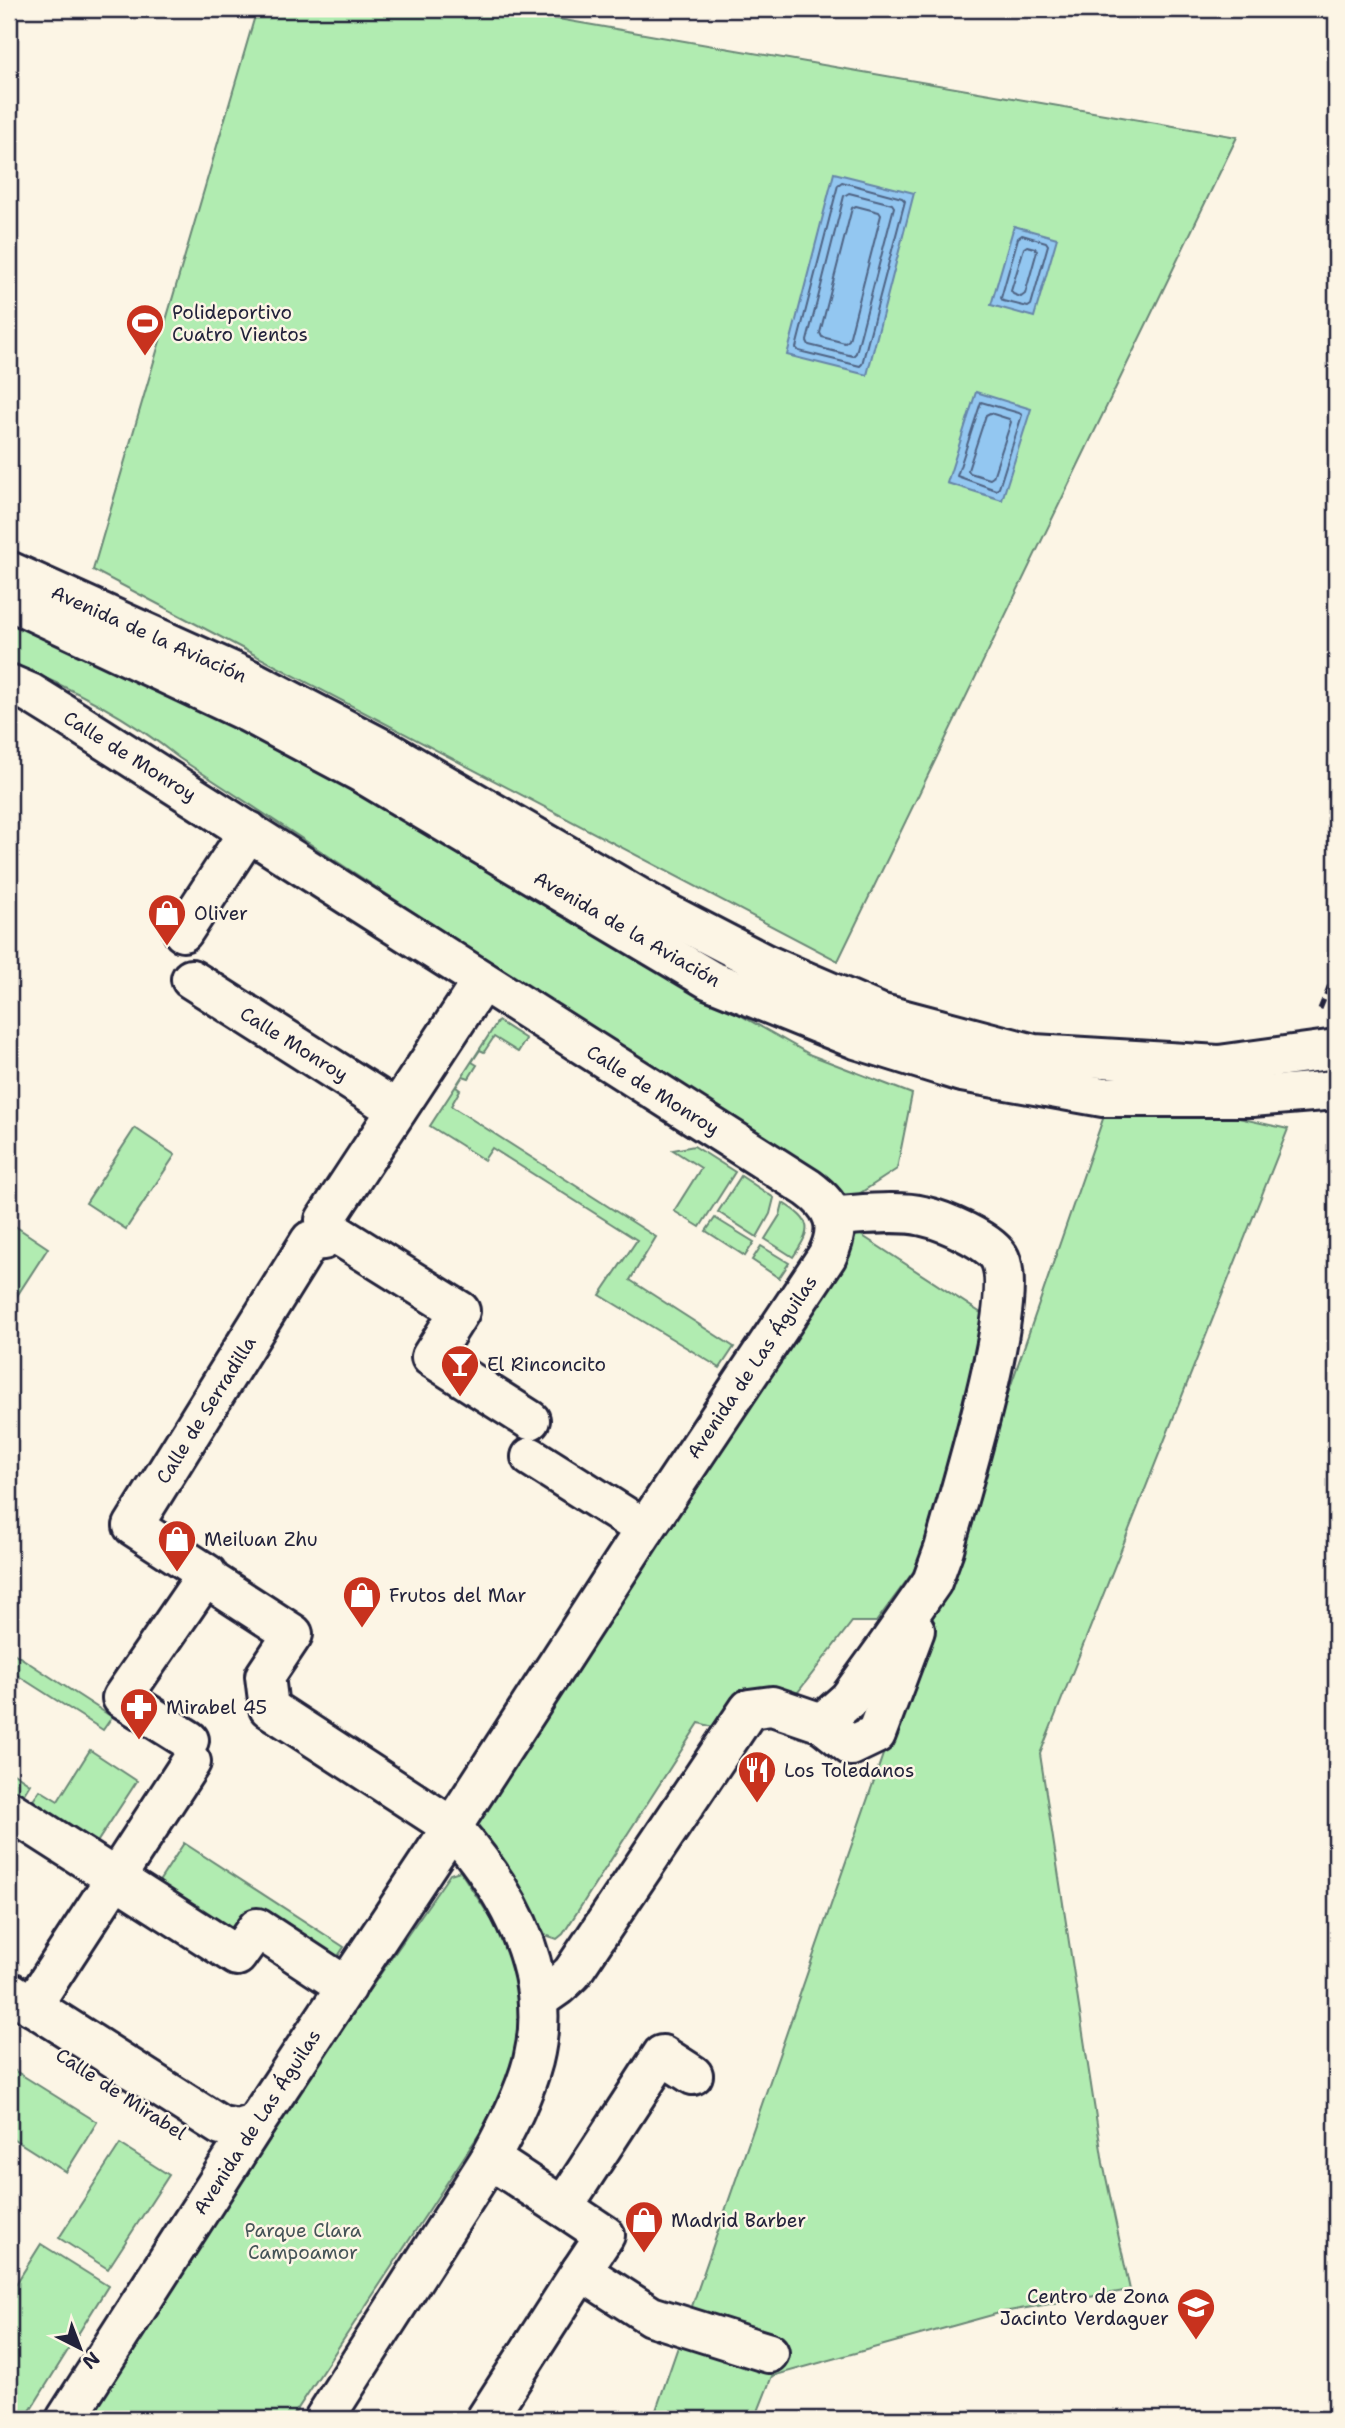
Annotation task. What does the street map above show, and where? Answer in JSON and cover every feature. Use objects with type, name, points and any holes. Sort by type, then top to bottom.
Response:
[{"type":"street","name":"Avenida de la Aviación","points":[[9,571],[249,679],[385,750],[657,908],[765,964],[879,1013],[1034,1054],[1219,1065],[1336,1049]]},
{"type":"street","name":"Avenida de la Aviación","points":[[9,600],[247,712],[360,772],[710,980],[856,1039],[962,1072],[1103,1097],[1252,1097],[1336,1090]]},
{"type":"street","name":"Calle de Monroy","points":[[9,684],[40,699],[808,1188],[828,1208]]},
{"type":"street","points":[[183,932],[249,831]]},
{"type":"street","name":"Calle Monroy","points":[[191,979],[397,1110]]},
{"type":"street","points":[[482,981],[397,1110],[328,1225],[460,1311],[431,1357],[645,1528]]},
{"type":"street","points":[[538,2000],[572,1973],[750,1709],[772,1706],[822,1723],[849,1699],[932,1582],[944,1549],[996,1348],[1004,1292],[1000,1258],[985,1241],[922,1215],[828,1208]]},
{"type":"street","name":"Avenida de Las Águilas","points":[[66,2419],[221,2175],[827,1255],[835,1234],[828,1208]]},
{"type":"street","name":"Calle de Serradilla","points":[[328,1225],[323,1240],[310,1241],[134,1526],[293,1634],[265,1676],[269,1708],[452,1827]]},
{"type":"street","points":[[16,2006],[116,1877],[190,1751],[122,1698],[206,1576]]},
{"type":"street","points":[[9,1810],[237,1956],[257,1928],[347,1987]]},
{"type":"street","points":[[324,2419],[490,2159],[522,2094],[533,2061],[538,2035],[538,2000],[528,1949],[518,1923],[496,1885],[452,1827]]},
{"type":"street","name":"Calle de Mirabel","points":[[16,2006],[221,2126],[238,2129],[255,2123]]},
{"type":"street","name":"Calle de Mirabel","points":[[16,2006],[208,2149],[217,2160],[221,2175]]},
{"type":"street","points":[[563,2207],[662,2055],[693,2075]]},
{"type":"street","points":[[486,2419],[605,2235],[490,2159]]},
{"type":"street","points":[[581,2271],[651,2316],[769,2353]]},
{"type":"green space","points":[[257,9],[515,9],[541,16],[1237,137],[838,961],[93,570]]},
{"type":"green space","points":[[9,613],[231,716],[664,972],[811,1055],[912,1094],[897,1169],[851,1199],[119,716],[54,682],[9,663]]},
{"type":"green space","points":[[498,1021],[526,1039],[518,1052],[494,1037],[484,1052],[480,1050],[472,1062],[477,1065],[469,1078],[463,1076],[456,1087],[460,1090],[451,1106],[656,1237],[630,1280],[734,1347],[720,1368],[600,1295],[637,1240],[492,1148],[484,1160],[430,1126]]},
{"type":"green space","points":[[1113,1090],[1288,1129],[1040,1754],[1103,2163],[1130,2290],[1003,2312],[772,2376],[755,2419],[653,2419]]},
{"type":"green space","points":[[135,1128],[175,1155],[126,1229],[86,1203]]},
{"type":"green space","points":[[694,1146],[735,1172],[700,1227],[674,1211],[701,1168],[673,1150]]},
{"type":"green space","points":[[741,1176],[774,1198],[770,1214],[757,1237],[718,1212]]},
{"type":"green space","points":[[783,1203],[800,1216],[806,1227],[804,1239],[793,1257],[765,1239],[780,1215]]},
{"type":"green space","points":[[715,1218],[754,1242],[745,1256],[706,1231]]},
{"type":"green space","points":[[9,1222],[48,1248],[13,1302],[9,1299]]},
{"type":"green space","points":[[858,1233],[987,1317],[933,1545],[876,1622],[852,1622],[795,1696],[754,1688],[720,1729],[699,1723],[563,1934],[557,1939],[545,1935],[475,1821]]},
{"type":"green space","points":[[761,1246],[789,1263],[779,1278],[752,1260]]},
{"type":"green space","points":[[9,1650],[112,1717],[103,1730],[9,1670]]},
{"type":"green space","points":[[90,1750],[137,1781],[90,1853],[26,1811],[40,1790],[58,1801]]},
{"type":"green space","points":[[9,1770],[30,1784],[19,1802],[9,1795]]},
{"type":"green space","points":[[184,1843],[344,1947],[328,1971],[254,1922],[236,1949],[151,1894]]},
{"type":"green space","name":"Parque Clara Campoamor","points":[[460,1871],[516,1963],[522,2041],[497,2107],[291,2419],[86,2419],[228,2193],[450,1874]]},
{"type":"green space","points":[[9,2067],[97,2122],[66,2172],[9,2136]]},
{"type":"green space","points":[[120,2144],[169,2175],[108,2269],[59,2238]]},
{"type":"green space","points":[[41,2244],[108,2286],[25,2419],[13,2419],[9,2416],[9,2295]]},
{"type":"water","points":[[834,173],[914,193],[867,375],[787,355]]},
{"type":"water","points":[[1014,226],[1057,238],[1034,317],[991,305]]},
{"type":"water","points":[[976,392],[1031,409],[1002,500],[947,483]]},
{"type":"railway","points":[[1320,1009],[1336,970]]},
{"type":"railway","points":[[1334,1017],[1336,1012]]},
{"type":"place","name":"Polideportivo Cuatro Vientos","points":[[145,357]]},
{"type":"place","name":"Oliver","points":[[167,947]]},
{"type":"place","name":"El Rinconcito","points":[[460,1398]]},
{"type":"place","name":"Meiluan Zhu","points":[[177,1573]]},
{"type":"place","name":"Frutos del Mar","points":[[362,1629]]},
{"type":"place","name":"Mirabel 45","points":[[139,1741]]},
{"type":"place","name":"Los Toledanos","points":[[757,1804]]},
{"type":"place","name":"Madrid Barber","points":[[644,2254]]},
{"type":"place","name":"Centro de Zona Jacinto Verdaguer","points":[[1196,2341]]}]
